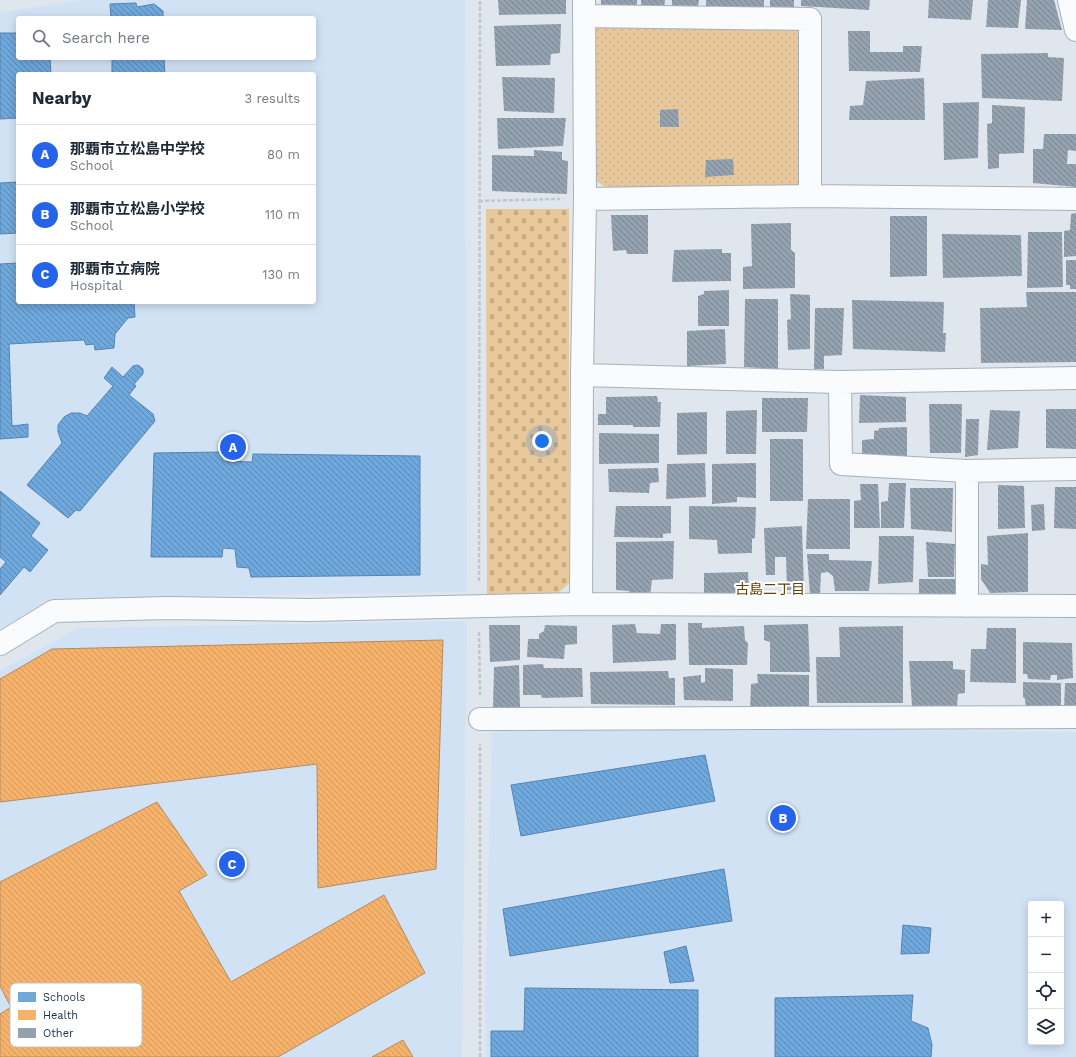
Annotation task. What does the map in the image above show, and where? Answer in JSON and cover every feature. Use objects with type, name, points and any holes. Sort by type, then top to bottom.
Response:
[{"type":"street","points":[[1070,0],[1076,30]]},
{"type":"street","points":[[581,604],[582,375],[585,199],[584,8],[810,19],[810,196]]},
{"type":"street","points":[[585,199],[810,196],[1076,199]]},
{"type":"street","points":[[582,375],[840,382],[1076,378]]},
{"type":"street","points":[[840,382],[841,464],[967,471],[1076,469]]},
{"type":"street","points":[[967,471],[967,606]]},
{"type":"street","points":[[0,644],[54,611],[166,608],[310,610],[581,604],[1076,606]]},
{"type":"street","points":[[480,719],[1076,717]]},
{"type":"path","points":[[480,0],[480,1057]]},
{"type":"path","points":[[479,201],[585,199]]},
{"type":"shaded area","points":[[83,0],[465,0],[467,592],[52,598],[0,629],[0,12]]},
{"type":"shaded area","points":[[467,621],[462,1057],[0,1057],[0,671],[78,628]]},
{"type":"shaded area","points":[[492,729],[783,729],[1076,732],[1076,1057],[486,1057],[485,998]]},
{"type":"green space","points":[[592,22],[800,24],[801,186],[612,193],[592,177]]},
{"type":"green space","points":[[486,209],[569,209],[569,583],[553,598],[487,599]]},
{"type":"building: Schools","points":[[136,3],[137,7],[154,4],[163,11],[163,16],[111,16],[110,4]]},
{"type":"building: Schools","points":[[0,33],[16,33],[16,60],[50,60],[51,72],[16,72],[16,118],[0,119]]},
{"type":"building: Schools","points":[[112,60],[164,60],[165,72],[112,72]]},
{"type":"building: Schools","points":[[16,182],[16,233],[0,234],[0,183]]},
{"type":"building: Schools","points":[[16,263],[16,304],[134,304],[135,317],[128,318],[115,334],[114,348],[95,350],[94,344],[86,345],[84,340],[9,344],[12,426],[28,424],[28,437],[0,439],[0,264]]},
{"type":"building: Schools","points":[[138,365],[143,369],[143,374],[134,384],[136,386],[129,395],[153,414],[155,421],[80,511],[76,510],[68,518],[27,485],[62,443],[58,432],[58,425],[64,417],[71,413],[80,413],[87,416],[113,386],[104,378],[112,367],[123,377],[133,366]]},
{"type":"building: Schools","points":[[222,452],[223,461],[252,462],[253,454],[420,456],[420,575],[251,577],[249,568],[237,567],[235,549],[223,548],[222,557],[151,557],[154,453]]},
{"type":"building: Schools","points":[[0,491],[40,523],[31,536],[48,550],[30,572],[24,567],[0,595],[0,569],[6,562],[0,557]]},
{"type":"building: Schools","points":[[705,755],[715,801],[521,836],[511,785]]},
{"type":"building: Schools","points":[[724,869],[732,921],[510,956],[503,909]]},
{"type":"building: Schools","points":[[903,925],[931,928],[929,953],[901,954]]},
{"type":"building: Schools","points":[[686,946],[694,981],[670,983],[664,952]]},
{"type":"building: Schools","points":[[525,988],[698,990],[698,1057],[491,1057],[491,1031],[524,1031]]},
{"type":"building: Schools","points":[[913,995],[911,1021],[928,1028],[932,1045],[931,1057],[775,1057],[775,998]]},
{"type":"building: Health","points":[[443,640],[436,869],[318,888],[317,764],[0,802],[0,679],[52,649]]},
{"type":"building: Health","points":[[157,802],[207,875],[179,891],[231,982],[384,895],[425,973],[278,1057],[0,1057],[0,1014],[10,1008],[10,1047],[142,1047],[142,983],[10,983],[10,1005],[0,986],[0,882]]},
{"type":"building: Health","points":[[403,1040],[413,1057],[372,1057]]},
{"type":"building: Other","points":[[498,0],[566,0],[566,14],[499,15]]},
{"type":"building: Other","points":[[601,0],[637,0],[637,11],[601,9]]},
{"type":"building: Other","points":[[641,0],[665,0],[664,10],[641,9]]},
{"type":"building: Other","points":[[672,0],[699,0],[698,7],[672,6]]},
{"type":"building: Other","points":[[706,0],[764,0],[764,11],[706,7]]},
{"type":"building: Other","points":[[770,0],[794,0],[794,13],[770,10]]},
{"type":"building: Other","points":[[801,0],[870,0],[869,10],[801,6]]},
{"type":"building: Other","points":[[929,0],[973,0],[971,20],[928,18]]},
{"type":"building: Other","points":[[988,0],[1021,0],[1018,28],[986,27]]},
{"type":"building: Other","points":[[1027,0],[1054,0],[1062,30],[1025,29]]},
{"type":"building: Other","points":[[561,24],[560,53],[551,54],[550,65],[496,66],[494,26]]},
{"type":"building: Other","points":[[848,31],[870,31],[870,52],[903,52],[903,46],[922,46],[920,72],[849,71]]},
{"type":"building: Other","points":[[1048,53],[1048,57],[1064,58],[1062,101],[982,98],[981,54]]},
{"type":"building: Other","points":[[502,77],[555,78],[554,113],[504,111]]},
{"type":"building: Other","points":[[924,78],[925,120],[849,120],[850,106],[863,105],[866,81]]},
{"type":"building: Other","points":[[979,102],[978,158],[944,160],[943,103]]},
{"type":"building: Other","points":[[992,105],[1025,107],[1024,153],[999,154],[999,168],[988,169],[987,124],[992,123]]},
{"type":"building: Other","points":[[678,109],[679,127],[660,127],[660,110]]},
{"type":"building: Other","points":[[497,118],[566,118],[563,146],[498,149]]},
{"type":"building: Other","points":[[1044,134],[1076,134],[1076,151],[1068,150],[1067,164],[1076,164],[1076,187],[1033,183],[1033,149],[1043,149]]},
{"type":"building: Other","points":[[534,150],[562,152],[562,160],[568,161],[567,194],[492,191],[492,155],[534,156]]},
{"type":"building: Other","points":[[733,159],[734,175],[705,177],[706,160]]},
{"type":"building: Other","points":[[1076,213],[1076,256],[1064,257],[1064,231],[1070,230],[1071,214]]},
{"type":"building: Other","points":[[611,215],[648,215],[648,254],[627,254],[626,250],[613,251]]},
{"type":"building: Other","points":[[890,216],[927,216],[927,276],[890,277]]},
{"type":"building: Other","points":[[791,223],[791,250],[795,253],[795,288],[743,289],[743,267],[752,266],[751,224]]},
{"type":"building: Other","points":[[1028,232],[1062,232],[1063,287],[1027,288]]},
{"type":"building: Other","points":[[942,234],[1021,235],[1022,276],[943,278]]},
{"type":"building: Other","points":[[722,249],[722,253],[731,253],[731,281],[672,282],[674,250]]},
{"type":"building: Other","points":[[1066,260],[1076,260],[1076,289],[1070,289],[1070,285],[1066,285]]},
{"type":"building: Other","points":[[729,290],[729,326],[698,326],[698,296],[704,294],[704,291]]},
{"type":"building: Other","points":[[1026,292],[1076,292],[1076,362],[981,363],[980,308],[1027,307]]},
{"type":"building: Other","points":[[790,294],[810,295],[810,349],[788,350],[787,320],[791,319]]},
{"type":"building: Other","points":[[745,299],[778,299],[778,369],[744,367]]},
{"type":"building: Other","points":[[852,300],[944,302],[943,333],[946,333],[945,352],[853,349]]},
{"type":"building: Other","points":[[815,308],[844,308],[842,355],[824,356],[824,369],[814,369]]},
{"type":"building: Other","points":[[725,329],[726,364],[687,366],[687,331]]},
{"type":"building: Other","points":[[860,395],[906,397],[906,422],[859,423]]},
{"type":"building: Other","points":[[657,396],[658,402],[661,402],[660,427],[598,425],[598,414],[606,414],[606,397]]},
{"type":"building: Other","points":[[762,398],[808,398],[807,432],[762,432]]},
{"type":"building: Other","points":[[929,404],[962,404],[961,453],[930,453]]},
{"type":"building: Other","points":[[1046,409],[1076,409],[1076,449],[1046,448]]},
{"type":"building: Other","points":[[757,410],[756,454],[726,454],[726,411]]},
{"type":"building: Other","points":[[990,410],[1020,411],[1018,448],[987,450]]},
{"type":"building: Other","points":[[707,412],[707,454],[677,455],[677,413]]},
{"type":"building: Other","points":[[966,419],[979,419],[978,455],[965,457]]},
{"type":"building: Other","points":[[907,427],[907,456],[862,457],[862,440],[874,439],[874,431],[879,430],[879,428]]},
{"type":"building: Other","points":[[599,433],[659,434],[659,463],[599,464]]},
{"type":"building: Other","points":[[770,439],[803,439],[803,501],[770,501]]},
{"type":"building: Other","points":[[705,463],[706,497],[666,499],[667,464]]},
{"type":"building: Other","points":[[756,463],[756,498],[737,497],[737,502],[712,504],[712,464]]},
{"type":"building: Other","points":[[658,468],[659,482],[650,483],[649,493],[609,492],[608,469]]},
{"type":"building: Other","points":[[889,483],[906,483],[904,528],[881,528],[881,502],[888,501]]},
{"type":"building: Other","points":[[860,484],[878,484],[880,528],[854,528],[854,501],[861,500]]},
{"type":"building: Other","points":[[998,485],[1024,486],[1025,528],[998,529]]},
{"type":"building: Other","points":[[1055,487],[1076,487],[1076,529],[1054,528]]},
{"type":"building: Other","points":[[910,488],[953,488],[952,532],[911,529]]},
{"type":"building: Other","points":[[808,499],[850,499],[850,549],[806,549]]},
{"type":"building: Other","points":[[1044,504],[1045,530],[1032,531],[1031,505]]},
{"type":"building: Other","points":[[616,506],[671,506],[671,533],[663,534],[663,538],[614,537]]},
{"type":"building: Other","points":[[689,506],[756,507],[755,538],[752,539],[752,553],[718,554],[717,540],[689,539]]},
{"type":"building: Other","points":[[802,526],[804,590],[787,590],[786,557],[775,557],[775,575],[766,575],[764,528]]},
{"type":"building: Other","points":[[1028,533],[1028,592],[990,593],[981,579],[981,564],[988,565],[987,536]]},
{"type":"building: Other","points":[[879,536],[914,536],[913,582],[878,584]]},
{"type":"building: Other","points":[[674,541],[673,579],[652,580],[650,596],[628,597],[629,591],[616,590],[616,542]]},
{"type":"building: Other","points":[[926,542],[955,544],[954,577],[928,577]]},
{"type":"building: Other","points":[[807,554],[829,554],[829,560],[872,561],[869,591],[835,591],[833,576],[828,572],[821,573],[820,594],[810,594]]},
{"type":"building: Other","points":[[748,572],[749,595],[704,596],[704,573]]},
{"type":"building: Other","points":[[919,579],[960,579],[960,586],[952,598],[919,598]]},
{"type":"building: Other","points":[[688,623],[702,623],[702,628],[744,626],[745,640],[748,643],[747,665],[689,665]]},
{"type":"building: Other","points":[[635,624],[637,633],[660,634],[661,624],[676,624],[676,660],[613,663],[612,625]]},
{"type":"building: Other","points":[[808,624],[810,672],[770,672],[770,642],[764,640],[764,625]]},
{"type":"building: Other","points":[[489,625],[520,625],[520,660],[490,662]]},
{"type":"building: Other","points":[[545,625],[577,626],[577,644],[565,645],[564,659],[527,657],[528,639],[539,639],[539,634],[544,631]]},
{"type":"building: Other","points":[[903,626],[903,703],[817,703],[816,657],[840,657],[839,627]]},
{"type":"building: Other","points":[[987,628],[1016,628],[1016,683],[970,682],[971,649],[986,649]]},
{"type":"building: Other","points":[[1023,642],[1072,643],[1073,678],[1057,680],[1057,675],[1051,675],[1050,680],[1028,679],[1027,674],[1023,674]]},
{"type":"building: Other","points":[[909,661],[953,661],[953,669],[965,670],[965,693],[958,694],[957,706],[912,706]]},
{"type":"building: Other","points":[[543,664],[544,668],[582,668],[583,697],[542,698],[541,695],[523,695],[523,665]]},
{"type":"building: Other","points":[[519,665],[520,707],[493,709],[494,667]]},
{"type":"building: Other","points":[[705,668],[733,669],[733,701],[684,700],[683,677],[701,675],[701,683],[705,682]]},
{"type":"building: Other","points":[[668,671],[669,678],[675,678],[675,705],[591,704],[590,672]]},
{"type":"building: Other","points":[[757,674],[809,675],[809,710],[750,710],[751,684],[758,683]]},
{"type":"building: Other","points":[[1023,682],[1061,683],[1061,710],[1026,710],[1025,699],[1023,697]]},
{"type":"building: Other","points":[[1065,683],[1076,683],[1076,710],[1064,710]]},
{"type":"place","name":"那覇市立松島中学校","points":[[233,447]]},
{"type":"place","name":"那覇市立松島小学校","points":[[783,818]]},
{"type":"place","name":"那覇市立病院","points":[[232,864]]},
{"type":"district","name":"古島二丁目","points":[[770,589]]}]
